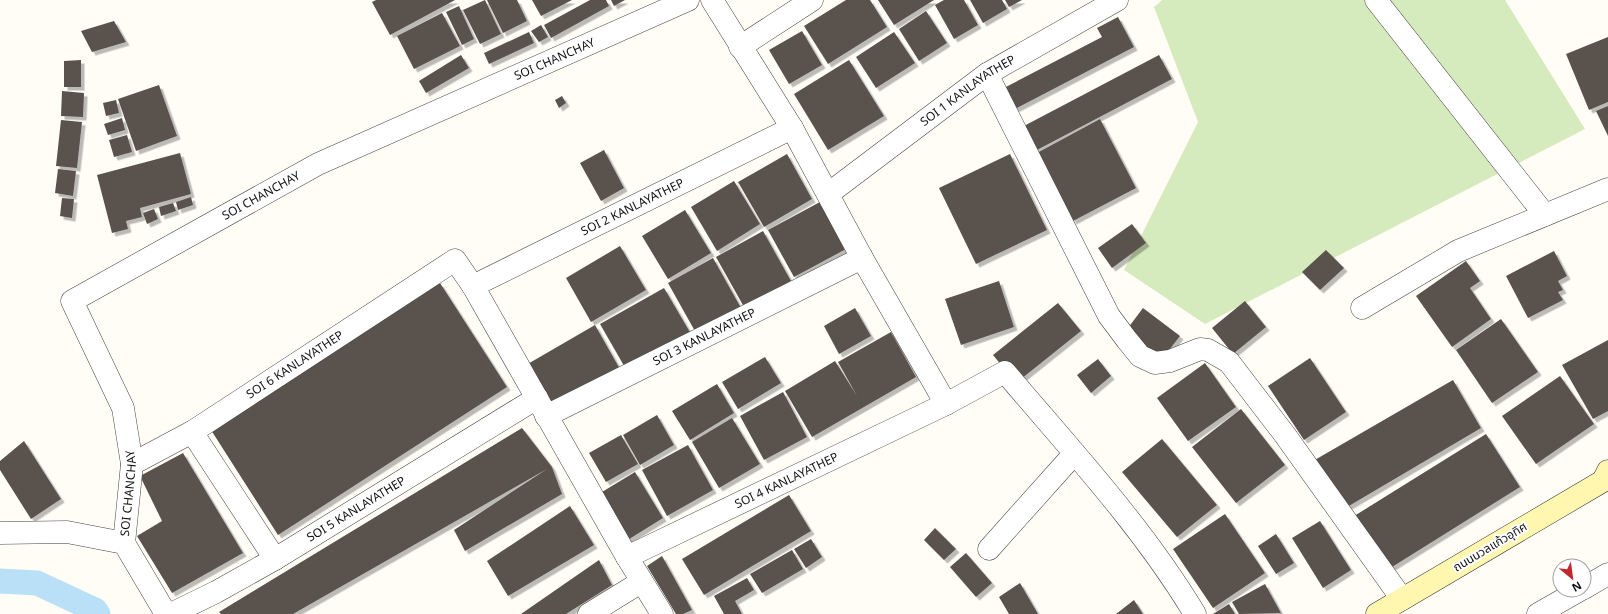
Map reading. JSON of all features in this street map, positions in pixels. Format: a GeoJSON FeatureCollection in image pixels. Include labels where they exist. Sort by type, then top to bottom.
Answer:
{"type":"FeatureCollection","features":[{"type":"Feature","properties":{"kind":"street","name":"SOI CHANCHAY"},"geometry":{"type":"LineString","coordinates":[[124,543],[132,464],[123,408],[72,301],[318,164],[688,0]]}},
{"type":"Feature","properties":{"kind":"street"},"geometry":{"type":"LineString","coordinates":[[712,0],[792,128],[862,258],[946,404]]}},
{"type":"Feature","properties":{"kind":"street"},"geometry":{"type":"LineString","coordinates":[[740,47],[812,0]]}},
{"type":"Feature","properties":{"kind":"street","name":"SOI 1 KANLAYATHEP"},"geometry":{"type":"LineString","coordinates":[[828,194],[987,74],[1117,0]]}},
{"type":"Feature","properties":{"kind":"street"},"geometry":{"type":"LineString","coordinates":[[1376,0],[1545,215]]}},
{"type":"Feature","properties":{"kind":"street"},"geometry":{"type":"LineString","coordinates":[[987,74],[1109,316],[1127,340],[1140,356],[1155,363],[1170,361],[1200,349],[1208,350],[1229,362],[1285,435],[1402,599]]}},
{"type":"Feature","properties":{"kind":"street","name":"SOI 2 KANLAYATHEP"},"geometry":{"type":"LineString","coordinates":[[473,286],[792,128]]}},
{"type":"Feature","properties":{"kind":"street"},"geometry":{"type":"LineString","coordinates":[[1362,308],[1458,251],[1608,189]]}},
{"type":"Feature","properties":{"kind":"street","name":"SOI 3 KANLAYATHEP"},"geometry":{"type":"LineString","coordinates":[[542,407],[862,258]]}},
{"type":"Feature","properties":{"kind":"street","name":"SOI 6 KANLAYATHEP"},"geometry":{"type":"LineString","coordinates":[[132,464],[192,432],[455,260],[473,286]]}},
{"type":"Feature","properties":{"kind":"street"},"geometry":{"type":"LineString","coordinates":[[473,286],[626,557],[662,614]]}},
{"type":"Feature","properties":{"kind":"street","name":"SOI 4 KANLAYATHEP"},"geometry":{"type":"LineString","coordinates":[[626,557],[946,404],[1005,372],[1074,454]]}},
{"type":"Feature","properties":{"kind":"street","name":"SOI 5 KANLAYATHEP"},"geometry":{"type":"LineString","coordinates":[[171,614],[216,592],[542,407]]}},
{"type":"Feature","properties":{"kind":"street"},"geometry":{"type":"LineString","coordinates":[[192,432],[275,559]]}},
{"type":"Feature","properties":{"kind":"street"},"geometry":{"type":"LineString","coordinates":[[989,549],[1074,454],[1134,525],[1177,584],[1195,614]]}},
{"type":"Feature","properties":{"kind":"street","name":"ถนนนวลแก้วอุทิศ"},"geometry":{"type":"LineString","coordinates":[[1377,614],[1606,478]]}},
{"type":"Feature","properties":{"kind":"street"},"geometry":{"type":"LineString","coordinates":[[0,533],[67,532],[124,543],[166,614]]}},
{"type":"Feature","properties":{"kind":"street"},"geometry":{"type":"LineString","coordinates":[[1592,583],[1608,574]]}},
{"type":"Feature","properties":{"kind":"street"},"geometry":{"type":"LineString","coordinates":[[589,614],[641,582]]}},
{"type":"Feature","properties":{"kind":"street"},"geometry":{"type":"LineString","coordinates":[[1538,614],[1566,598]]}},
{"type":"Feature","properties":{"kind":"green space"},"geometry":{"type":"Polygon","coordinates":[[[1162,0],[1505,0],[1585,129],[1205,324],[1124,270],[1198,122],[1154,7],[1162,0]]]}},
{"type":"Feature","properties":{"kind":"building"},"geometry":{"type":"Polygon","coordinates":[[[376,0],[455,0],[390,35],[372,2],[376,0]]]}},
{"type":"Feature","properties":{"kind":"building"},"geometry":{"type":"Polygon","coordinates":[[[485,0],[501,34],[480,44],[463,10],[485,0]]]}},
{"type":"Feature","properties":{"kind":"building"},"geometry":{"type":"Polygon","coordinates":[[[487,0],[517,0],[527,21],[503,33],[487,0]]]}},
{"type":"Feature","properties":{"kind":"building"},"geometry":{"type":"Polygon","coordinates":[[[532,0],[572,0],[541,16],[532,0]]]}},
{"type":"Feature","properties":{"kind":"building"},"geometry":{"type":"Polygon","coordinates":[[[590,0],[606,0],[609,6],[551,38],[544,25],[590,0]]]}},
{"type":"Feature","properties":{"kind":"building"},"geometry":{"type":"Polygon","coordinates":[[[611,0],[625,0],[614,6],[611,0]]]}},
{"type":"Feature","properties":{"kind":"building"},"geometry":{"type":"Polygon","coordinates":[[[846,0],[870,0],[887,27],[828,64],[804,26],[846,0]]]}},
{"type":"Feature","properties":{"kind":"building"},"geometry":{"type":"Polygon","coordinates":[[[878,0],[934,0],[894,25],[878,0]]]}},
{"type":"Feature","properties":{"kind":"building"},"geometry":{"type":"Polygon","coordinates":[[[944,0],[964,0],[978,25],[954,39],[935,5],[944,0]]]}},
{"type":"Feature","properties":{"kind":"building"},"geometry":{"type":"Polygon","coordinates":[[[970,0],[1002,0],[1007,9],[983,23],[970,0]]]}},
{"type":"Feature","properties":{"kind":"building"},"geometry":{"type":"Polygon","coordinates":[[[1005,0],[1022,0],[1009,7],[1005,0]]]}},
{"type":"Feature","properties":{"kind":"building"},"geometry":{"type":"Polygon","coordinates":[[[459,6],[474,39],[462,45],[446,12],[459,6]]]}},
{"type":"Feature","properties":{"kind":"building"},"geometry":{"type":"Polygon","coordinates":[[[926,11],[947,43],[919,61],[899,29],[926,11]]]}},
{"type":"Feature","properties":{"kind":"building"},"geometry":{"type":"Polygon","coordinates":[[[442,13],[460,46],[414,69],[397,36],[442,13]]]}},
{"type":"Feature","properties":{"kind":"building"},"geometry":{"type":"Polygon","coordinates":[[[1118,17],[1134,47],[1013,110],[1002,89],[1102,37],[1097,28],[1118,17]]]}},
{"type":"Feature","properties":{"kind":"building"},"geometry":{"type":"Polygon","coordinates":[[[114,21],[126,42],[92,52],[81,31],[114,21]]]}},
{"type":"Feature","properties":{"kind":"building"},"geometry":{"type":"Polygon","coordinates":[[[541,25],[548,37],[539,42],[531,31],[541,25]]]}},
{"type":"Feature","properties":{"kind":"building"},"geometry":{"type":"Polygon","coordinates":[[[802,31],[822,65],[789,84],[769,50],[802,31]]]}},
{"type":"Feature","properties":{"kind":"building"},"geometry":{"type":"Polygon","coordinates":[[[529,32],[534,43],[489,64],[484,53],[529,32]]]}},
{"type":"Feature","properties":{"kind":"building"},"geometry":{"type":"Polygon","coordinates":[[[894,32],[915,63],[876,88],[856,57],[894,32]]]}},
{"type":"Feature","properties":{"kind":"building"},"geometry":{"type":"Polygon","coordinates":[[[1608,37],[1608,102],[1589,110],[1566,54],[1608,37]]]}},
{"type":"Feature","properties":{"kind":"building"},"geometry":{"type":"Polygon","coordinates":[[[461,55],[469,68],[426,93],[419,81],[461,55]]]}},
{"type":"Feature","properties":{"kind":"building"},"geometry":{"type":"Polygon","coordinates":[[[1159,55],[1172,79],[1035,151],[1022,127],[1159,55]]]}},
{"type":"Feature","properties":{"kind":"building"},"geometry":{"type":"Polygon","coordinates":[[[81,60],[81,87],[64,87],[64,61],[81,60]]]}},
{"type":"Feature","properties":{"kind":"building"},"geometry":{"type":"Polygon","coordinates":[[[849,60],[884,116],[828,150],[794,94],[849,60]]]}},
{"type":"Feature","properties":{"kind":"building"},"geometry":{"type":"Polygon","coordinates":[[[159,85],[177,136],[136,151],[118,99],[159,85]]]}},
{"type":"Feature","properties":{"kind":"building"},"geometry":{"type":"Polygon","coordinates":[[[62,91],[84,93],[83,117],[61,116],[62,91]]]}},
{"type":"Feature","properties":{"kind":"building"},"geometry":{"type":"Polygon","coordinates":[[[562,96],[566,103],[559,108],[555,100],[562,96]]]}},
{"type":"Feature","properties":{"kind":"building"},"geometry":{"type":"Polygon","coordinates":[[[116,100],[119,113],[106,116],[103,103],[116,100]]]}},
{"type":"Feature","properties":{"kind":"building"},"geometry":{"type":"Polygon","coordinates":[[[1608,106],[1608,136],[1596,111],[1608,106]]]}},
{"type":"Feature","properties":{"kind":"building"},"geometry":{"type":"Polygon","coordinates":[[[122,118],[125,130],[108,135],[104,124],[122,118]]]}},
{"type":"Feature","properties":{"kind":"building"},"geometry":{"type":"Polygon","coordinates":[[[1100,119],[1136,188],[1073,221],[1037,153],[1100,119]]]}},
{"type":"Feature","properties":{"kind":"building"},"geometry":{"type":"Polygon","coordinates":[[[61,120],[82,122],[77,168],[56,166],[61,120]]]}},
{"type":"Feature","properties":{"kind":"building"},"geometry":{"type":"Polygon","coordinates":[[[127,135],[132,152],[114,157],[109,140],[127,135]]]}},
{"type":"Feature","properties":{"kind":"building"},"geometry":{"type":"Polygon","coordinates":[[[604,150],[624,188],[601,201],[580,163],[604,150]]]}},
{"type":"Feature","properties":{"kind":"building"},"geometry":{"type":"Polygon","coordinates":[[[180,153],[191,194],[140,208],[142,217],[126,221],[128,229],[112,233],[97,175],[180,153]]]}},
{"type":"Feature","properties":{"kind":"building"},"geometry":{"type":"Polygon","coordinates":[[[787,154],[812,199],[764,227],[738,182],[787,154]]]}},
{"type":"Feature","properties":{"kind":"building"},"geometry":{"type":"Polygon","coordinates":[[[1010,154],[1047,230],[976,264],[939,188],[1010,154]]]}},
{"type":"Feature","properties":{"kind":"building"},"geometry":{"type":"Polygon","coordinates":[[[58,169],[76,171],[73,196],[55,193],[58,169]]]}},
{"type":"Feature","properties":{"kind":"building"},"geometry":{"type":"Polygon","coordinates":[[[734,181],[760,224],[717,251],[691,207],[734,181]]]}},
{"type":"Feature","properties":{"kind":"building"},"geometry":{"type":"Polygon","coordinates":[[[191,197],[193,205],[178,210],[176,202],[191,197]]]}},
{"type":"Feature","properties":{"kind":"building"},"geometry":{"type":"Polygon","coordinates":[[[62,198],[74,199],[72,218],[60,216],[62,198]]]}},
{"type":"Feature","properties":{"kind":"building"},"geometry":{"type":"Polygon","coordinates":[[[820,202],[846,249],[794,277],[768,230],[820,202]]]}},
{"type":"Feature","properties":{"kind":"building"},"geometry":{"type":"Polygon","coordinates":[[[173,203],[176,211],[161,216],[159,207],[173,203]]]}},
{"type":"Feature","properties":{"kind":"building"},"geometry":{"type":"Polygon","coordinates":[[[154,209],[158,219],[147,224],[143,213],[154,209]]]}},
{"type":"Feature","properties":{"kind":"building"},"geometry":{"type":"Polygon","coordinates":[[[685,210],[711,253],[668,279],[642,236],[685,210]]]}},
{"type":"Feature","properties":{"kind":"building"},"geometry":{"type":"Polygon","coordinates":[[[1132,224],[1146,243],[1112,268],[1098,248],[1132,224]]]}},
{"type":"Feature","properties":{"kind":"building"},"geometry":{"type":"Polygon","coordinates":[[[763,231],[791,281],[744,307],[716,257],[763,231]]]}},
{"type":"Feature","properties":{"kind":"building"},"geometry":{"type":"Polygon","coordinates":[[[620,246],[646,290],[591,322],[566,278],[620,246]]]}},
{"type":"Feature","properties":{"kind":"building"},"geometry":{"type":"Polygon","coordinates":[[[1326,250],[1344,268],[1320,290],[1302,272],[1326,250]]]}},
{"type":"Feature","properties":{"kind":"building"},"geometry":{"type":"Polygon","coordinates":[[[1554,251],[1567,276],[1558,281],[1563,290],[1558,292],[1563,300],[1528,318],[1506,276],[1554,251]]]}},
{"type":"Feature","properties":{"kind":"building"},"geometry":{"type":"Polygon","coordinates":[[[713,258],[741,308],[696,333],[668,283],[713,258]]]}},
{"type":"Feature","properties":{"kind":"building"},"geometry":{"type":"Polygon","coordinates":[[[1466,261],[1480,281],[1470,288],[1491,319],[1452,347],[1416,296],[1466,261]]]}},
{"type":"Feature","properties":{"kind":"building"},"geometry":{"type":"Polygon","coordinates":[[[999,281],[1014,327],[961,345],[945,299],[999,281]]]}},
{"type":"Feature","properties":{"kind":"building"},"geometry":{"type":"Polygon","coordinates":[[[440,283],[507,387],[278,535],[211,430],[440,283]]]}},
{"type":"Feature","properties":{"kind":"building"},"geometry":{"type":"Polygon","coordinates":[[[664,288],[691,334],[627,371],[600,324],[664,288]]]}},
{"type":"Feature","properties":{"kind":"building"},"geometry":{"type":"Polygon","coordinates":[[[1245,301],[1266,327],[1233,354],[1212,328],[1245,301]]]}},
{"type":"Feature","properties":{"kind":"building"},"geometry":{"type":"Polygon","coordinates":[[[1058,303],[1081,331],[1016,383],[993,355],[1058,303]]]}},
{"type":"Feature","properties":{"kind":"building"},"geometry":{"type":"Polygon","coordinates":[[[855,308],[871,336],[839,354],[824,326],[855,308]]]}},
{"type":"Feature","properties":{"kind":"building"},"geometry":{"type":"Polygon","coordinates":[[[1143,308],[1180,336],[1162,359],[1125,332],[1143,308]]]}},
{"type":"Feature","properties":{"kind":"building"},"geometry":{"type":"Polygon","coordinates":[[[1501,319],[1538,372],[1492,403],[1456,350],[1501,319]]]}},
{"type":"Feature","properties":{"kind":"building"},"geometry":{"type":"Polygon","coordinates":[[[595,325],[621,371],[552,411],[526,365],[595,325]]]}},
{"type":"Feature","properties":{"kind":"building"},"geometry":{"type":"Polygon","coordinates":[[[891,332],[916,377],[812,437],[785,391],[835,361],[857,396],[838,362],[891,332]]]}},
{"type":"Feature","properties":{"kind":"building"},"geometry":{"type":"Polygon","coordinates":[[[1608,340],[1608,411],[1593,419],[1562,365],[1608,340]]]}},
{"type":"Feature","properties":{"kind":"building"},"geometry":{"type":"Polygon","coordinates":[[[765,357],[781,383],[738,409],[722,382],[765,357]]]}},
{"type":"Feature","properties":{"kind":"building"},"geometry":{"type":"Polygon","coordinates":[[[1310,358],[1346,412],[1304,440],[1268,386],[1310,358]]]}},
{"type":"Feature","properties":{"kind":"building"},"geometry":{"type":"Polygon","coordinates":[[[1098,359],[1111,376],[1091,393],[1077,375],[1098,359]]]}},
{"type":"Feature","properties":{"kind":"building"},"geometry":{"type":"Polygon","coordinates":[[[1205,363],[1236,407],[1188,441],[1157,398],[1205,363]]]}},
{"type":"Feature","properties":{"kind":"building"},"geometry":{"type":"Polygon","coordinates":[[[1560,376],[1594,424],[1536,464],[1502,416],[1560,376]]]}},
{"type":"Feature","properties":{"kind":"building"},"geometry":{"type":"Polygon","coordinates":[[[1453,380],[1481,428],[1342,510],[1313,461],[1453,380]]]}},
{"type":"Feature","properties":{"kind":"building"},"geometry":{"type":"Polygon","coordinates":[[[717,384],[734,413],[690,440],[672,411],[717,384]]]}},
{"type":"Feature","properties":{"kind":"building"},"geometry":{"type":"Polygon","coordinates":[[[783,392],[807,437],[764,460],[740,416],[783,392]]]}},
{"type":"Feature","properties":{"kind":"building"},"geometry":{"type":"Polygon","coordinates":[[[1241,409],[1285,465],[1236,503],[1192,447],[1241,409]]]}},
{"type":"Feature","properties":{"kind":"building"},"geometry":{"type":"Polygon","coordinates":[[[657,415],[674,445],[640,465],[623,435],[657,415]]]}},
{"type":"Feature","properties":{"kind":"building"},"geometry":{"type":"Polygon","coordinates":[[[732,418],[760,464],[719,488],[692,442],[732,418]]]}},
{"type":"Feature","properties":{"kind":"building"},"geometry":{"type":"Polygon","coordinates":[[[522,428],[552,467],[562,494],[465,551],[454,530],[547,469],[293,614],[221,614],[219,612],[522,428]]]}},
{"type":"Feature","properties":{"kind":"building"},"geometry":{"type":"Polygon","coordinates":[[[1486,434],[1520,487],[1384,572],[1351,518],[1486,434]]]}},
{"type":"Feature","properties":{"kind":"building"},"geometry":{"type":"Polygon","coordinates":[[[621,435],[638,464],[606,482],[589,453],[621,435]]]}},
{"type":"Feature","properties":{"kind":"building"},"geometry":{"type":"Polygon","coordinates":[[[1162,439],[1217,505],[1177,537],[1122,472],[1162,439]]]}},
{"type":"Feature","properties":{"kind":"building"},"geometry":{"type":"Polygon","coordinates":[[[24,441],[61,499],[31,519],[0,470],[0,461],[24,441]]]}},
{"type":"Feature","properties":{"kind":"building"},"geometry":{"type":"Polygon","coordinates":[[[688,445],[713,490],[667,516],[642,470],[688,445]]]}},
{"type":"Feature","properties":{"kind":"building"},"geometry":{"type":"Polygon","coordinates":[[[183,453],[243,553],[172,593],[137,536],[162,521],[140,476],[183,453]]]}},
{"type":"Feature","properties":{"kind":"building"},"geometry":{"type":"Polygon","coordinates":[[[635,472],[663,518],[626,541],[597,495],[635,472]]]}},
{"type":"Feature","properties":{"kind":"building"},"geometry":{"type":"Polygon","coordinates":[[[789,495],[811,531],[704,595],[682,559],[789,495]]]}},
{"type":"Feature","properties":{"kind":"building"},"geometry":{"type":"Polygon","coordinates":[[[570,506],[594,545],[508,596],[487,561],[570,506]]]}},
{"type":"Feature","properties":{"kind":"building"},"geometry":{"type":"Polygon","coordinates":[[[1225,514],[1265,573],[1213,608],[1173,549],[1225,514]]]}},
{"type":"Feature","properties":{"kind":"building"},"geometry":{"type":"Polygon","coordinates":[[[1320,521],[1351,570],[1323,588],[1292,538],[1320,521]]]}},
{"type":"Feature","properties":{"kind":"building"},"geometry":{"type":"Polygon","coordinates":[[[935,528],[956,549],[944,560],[924,540],[935,528]]]}},
{"type":"Feature","properties":{"kind":"building"},"geometry":{"type":"Polygon","coordinates":[[[1276,534],[1294,563],[1276,574],[1258,546],[1276,534]]]}},
{"type":"Feature","properties":{"kind":"building"},"geometry":{"type":"Polygon","coordinates":[[[811,539],[822,557],[806,568],[794,549],[811,539]]]}},
{"type":"Feature","properties":{"kind":"building"},"geometry":{"type":"Polygon","coordinates":[[[792,550],[803,569],[762,593],[750,574],[792,550]]]}},
{"type":"Feature","properties":{"kind":"building"},"geometry":{"type":"Polygon","coordinates":[[[966,553],[992,583],[976,597],[950,567],[966,553]]]}},
{"type":"Feature","properties":{"kind":"building"},"geometry":{"type":"Polygon","coordinates":[[[662,556],[692,610],[683,614],[676,614],[647,566],[662,556]]]}},
{"type":"Feature","properties":{"kind":"building"},"geometry":{"type":"Polygon","coordinates":[[[599,560],[612,585],[566,614],[521,614],[599,560]]]}},
{"type":"Feature","properties":{"kind":"building"},"geometry":{"type":"Polygon","coordinates":[[[747,578],[754,590],[735,601],[742,614],[724,614],[714,596],[747,578]]]}},
{"type":"Feature","properties":{"kind":"building"},"geometry":{"type":"Polygon","coordinates":[[[1020,583],[1038,614],[1009,614],[999,597],[1020,583]]]}},
{"type":"Feature","properties":{"kind":"building"},"geometry":{"type":"Polygon","coordinates":[[[1265,584],[1281,613],[1239,614],[1232,602],[1265,584]]]}},
{"type":"Feature","properties":{"kind":"building"},"geometry":{"type":"Polygon","coordinates":[[[1134,600],[1143,614],[1116,614],[1134,600]]]}},
{"type":"Feature","properties":{"kind":"building"},"geometry":{"type":"Polygon","coordinates":[[[1229,604],[1235,614],[1213,614],[1229,604]]]}},
{"type":"Feature","properties":{"kind":"waterway"},"geometry":{"type":"LineString","coordinates":[[0,581],[37,583],[95,610],[98,614]]}}]}
